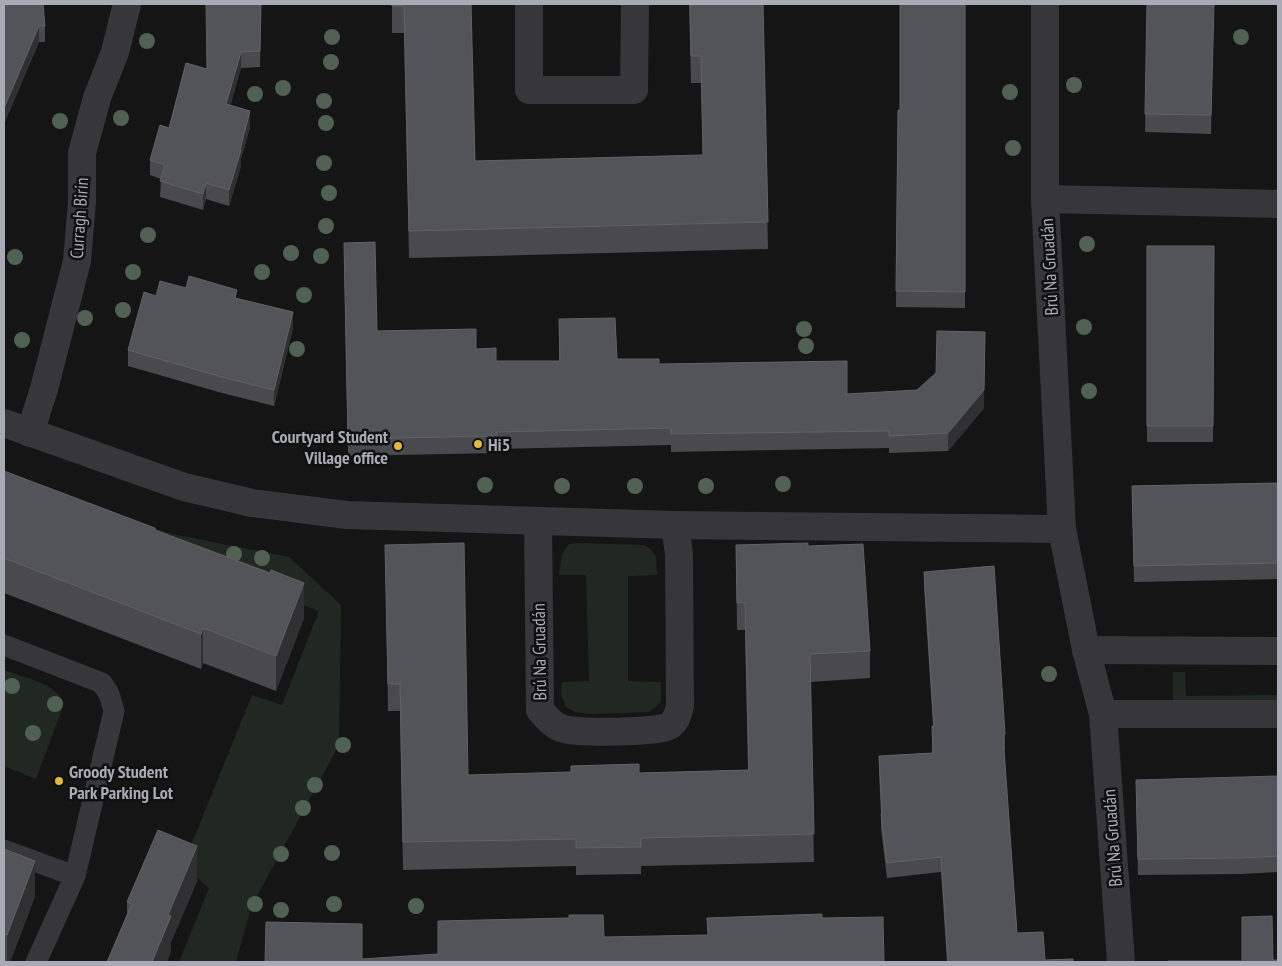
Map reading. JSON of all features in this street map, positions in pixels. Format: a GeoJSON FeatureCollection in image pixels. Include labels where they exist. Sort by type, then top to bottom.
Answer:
{"type":"FeatureCollection","features":[{"type":"Feature","properties":{"kind":"street","name":"Curragh Birin"},"geometry":{"type":"LineString","coordinates":[[30,433],[44,389],[77,261],[82,202],[82,153],[97,98],[115,52],[127,4]]}},
{"type":"Feature","properties":{"kind":"street"},"geometry":{"type":"LineString","coordinates":[[529,4],[529,90],[634,90],[635,4]]}},
{"type":"Feature","properties":{"kind":"street","name":"Brú Na Gruadán"},"geometry":{"type":"LineString","coordinates":[[1045,4],[1045,199],[1062,529],[1086,650],[1103,714],[1121,962]]}},
{"type":"Feature","properties":{"kind":"street"},"geometry":{"type":"LineString","coordinates":[[1045,199],[1278,204]]}},
{"type":"Feature","properties":{"kind":"street"},"geometry":{"type":"LineString","coordinates":[[4,423],[184,487],[252,503],[347,516],[675,525],[1062,529]]}},
{"type":"Feature","properties":{"kind":"street","name":"Brú Na Gruadán"},"geometry":{"type":"LineString","coordinates":[[538,522],[540,710],[550,722],[564,729],[586,732],[657,730],[668,727],[677,719],[680,706],[679,554],[675,525]]}},
{"type":"Feature","properties":{"kind":"street"},"geometry":{"type":"LineString","coordinates":[[1086,650],[1278,651]]}},
{"type":"Feature","properties":{"kind":"street"},"geometry":{"type":"LineString","coordinates":[[1103,714],[1278,714]]}},
{"type":"Feature","properties":{"kind":"lane"},"geometry":{"type":"LineString","coordinates":[[4,646],[102,683],[109,694],[114,711],[74,876],[36,962]]}},
{"type":"Feature","properties":{"kind":"lane"},"geometry":{"type":"LineString","coordinates":[[4,850],[74,876]]}},
{"type":"Feature","properties":{"kind":"shaded area"},"geometry":{"type":"Polygon","coordinates":[[[1278,4],[1278,445],[1277,445],[1278,4]]]}},
{"type":"Feature","properties":{"kind":"shaded area"},"geometry":{"type":"Polygon","coordinates":[[[4,477],[89,508],[172,534],[289,557],[341,605],[339,745],[251,907],[236,962],[179,962],[209,888],[183,865],[252,695],[282,705],[319,611],[4,497],[4,477]]]}},
{"type":"Feature","properties":{"kind":"shaded area"},"geometry":{"type":"Polygon","coordinates":[[[569,544],[644,545],[656,556],[657,575],[628,576],[628,681],[661,682],[661,702],[649,712],[589,714],[575,712],[566,707],[561,695],[562,682],[589,681],[586,575],[559,575],[562,554],[569,544]]]}},
{"type":"Feature","properties":{"kind":"shaded area"},"geometry":{"type":"Polygon","coordinates":[[[4,670],[47,686],[60,697],[64,704],[36,779],[4,766],[4,670]]]}},
{"type":"Feature","properties":{"kind":"shaded area"},"geometry":{"type":"Polygon","coordinates":[[[1173,672],[1185,672],[1186,696],[1278,695],[1278,706],[1173,707],[1173,672]]]}},
{"type":"Feature","properties":{"kind":"building"},"geometry":{"type":"Polygon","coordinates":[[[4,4],[43,4],[45,26],[39,26],[4,108],[4,4]]]}},
{"type":"Feature","properties":{"kind":"building"},"geometry":{"type":"Polygon","coordinates":[[[206,4],[261,4],[260,51],[241,52],[226,104],[250,111],[229,190],[206,183],[203,194],[160,181],[165,165],[150,160],[160,125],[169,128],[186,63],[207,69],[206,4]]]}},
{"type":"Feature","properties":{"kind":"building"},"geometry":{"type":"Polygon","coordinates":[[[392,4],[471,4],[475,161],[703,155],[701,56],[691,56],[690,4],[763,4],[768,222],[409,231],[404,6],[392,6],[392,4]]]}},
{"type":"Feature","properties":{"kind":"building"},"geometry":{"type":"Polygon","coordinates":[[[900,4],[965,4],[965,292],[896,291],[900,4]]]}},
{"type":"Feature","properties":{"kind":"building"},"geometry":{"type":"Polygon","coordinates":[[[1147,4],[1214,4],[1211,115],[1145,114],[1147,4]]]}},
{"type":"Feature","properties":{"kind":"building"},"geometry":{"type":"Polygon","coordinates":[[[375,242],[377,331],[476,329],[476,349],[496,348],[496,361],[560,361],[559,319],[615,318],[617,359],[659,359],[659,364],[847,361],[847,394],[917,390],[936,373],[937,331],[985,332],[984,390],[948,433],[889,436],[889,431],[671,434],[671,428],[497,432],[497,436],[348,439],[344,243],[375,242]]]}},
{"type":"Feature","properties":{"kind":"building"},"geometry":{"type":"Polygon","coordinates":[[[1147,246],[1214,246],[1213,426],[1147,426],[1147,246]]]}},
{"type":"Feature","properties":{"kind":"building"},"geometry":{"type":"Polygon","coordinates":[[[189,276],[237,290],[235,298],[293,312],[274,390],[128,350],[144,292],[156,296],[160,281],[186,288],[189,276]]]}},
{"type":"Feature","properties":{"kind":"building"},"geometry":{"type":"Polygon","coordinates":[[[4,471],[270,573],[271,570],[304,583],[276,656],[203,628],[201,634],[4,558],[4,471]]]}},
{"type":"Feature","properties":{"kind":"building"},"geometry":{"type":"Polygon","coordinates":[[[1278,483],[1278,563],[1134,566],[1132,486],[1278,483]]]}},
{"type":"Feature","properties":{"kind":"building"},"geometry":{"type":"Polygon","coordinates":[[[464,543],[468,775],[571,772],[571,766],[639,764],[639,773],[749,770],[745,602],[737,603],[736,545],[808,543],[808,546],[863,544],[870,651],[810,654],[814,834],[641,838],[641,847],[576,848],[576,839],[403,842],[400,684],[388,684],[385,545],[464,543]]]}},
{"type":"Feature","properties":{"kind":"building"},"geometry":{"type":"Polygon","coordinates":[[[994,566],[1005,734],[1003,735],[1017,933],[1043,932],[1045,960],[1073,959],[1073,962],[948,962],[941,857],[887,863],[881,814],[879,756],[933,753],[932,726],[934,726],[924,572],[994,566]]]}},
{"type":"Feature","properties":{"kind":"building"},"geometry":{"type":"Polygon","coordinates":[[[1278,776],[1278,856],[1138,859],[1136,780],[1278,776]]]}},
{"type":"Feature","properties":{"kind":"building"},"geometry":{"type":"Polygon","coordinates":[[[158,830],[197,846],[168,915],[171,916],[152,962],[107,962],[132,904],[127,902],[158,830]]]}},
{"type":"Feature","properties":{"kind":"building"},"geometry":{"type":"Polygon","coordinates":[[[4,849],[35,861],[7,935],[4,934],[4,849]]]}},
{"type":"Feature","properties":{"kind":"building"},"geometry":{"type":"Polygon","coordinates":[[[822,914],[822,918],[883,917],[884,962],[265,962],[266,922],[362,924],[362,959],[438,954],[438,921],[569,918],[569,915],[603,915],[604,937],[708,935],[707,918],[822,914]]]}},
{"type":"Feature","properties":{"kind":"building"},"geometry":{"type":"Polygon","coordinates":[[[1272,916],[1273,960],[1278,960],[1278,962],[1168,962],[1242,961],[1242,917],[1272,916]]]}},
{"type":"Feature","properties":{"kind":"place","name":"Hi5"},"geometry":{"type":"Point","coordinates":[478,444]}},
{"type":"Feature","properties":{"kind":"place","name":"Courtyard Student Village office"},"geometry":{"type":"Point","coordinates":[398,446]}},
{"type":"Feature","properties":{"kind":"place","name":"Groody Student Park Parking Lot"},"geometry":{"type":"Point","coordinates":[59,781]}}]}
